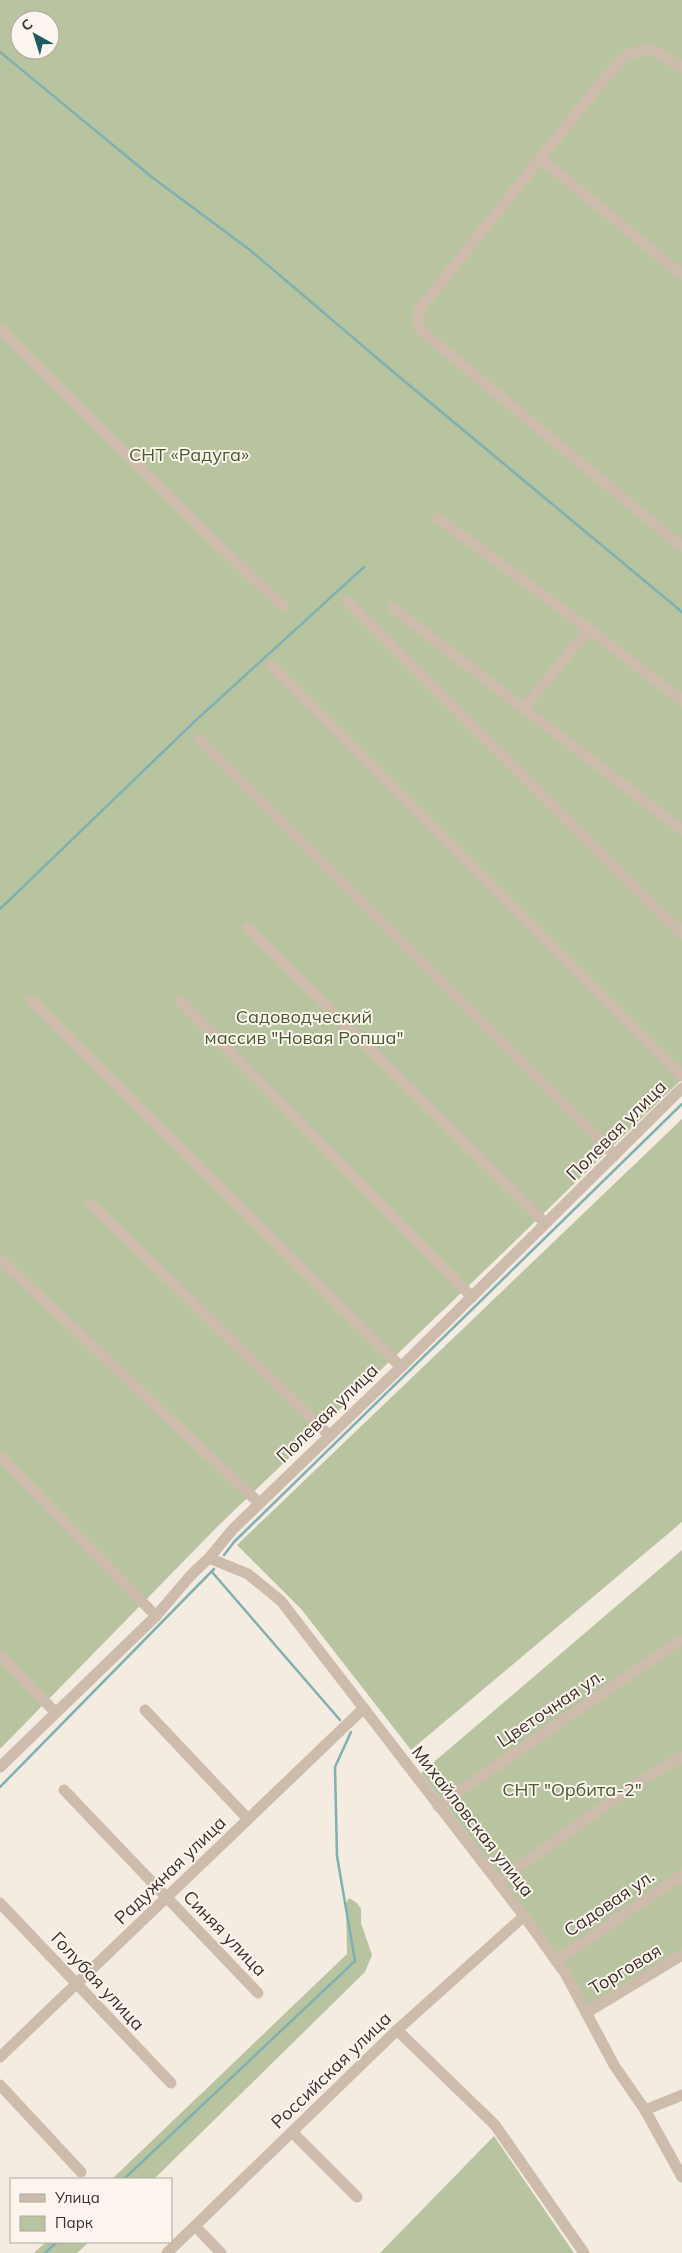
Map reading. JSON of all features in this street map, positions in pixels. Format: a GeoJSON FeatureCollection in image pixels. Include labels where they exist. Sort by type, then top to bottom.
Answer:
{"type":"FeatureCollection","features":[{"type":"Feature","properties":{"kind":"street"},"geometry":{"type":"LineString","coordinates":[[680,62],[652,49],[628,54],[603,80],[418,311],[419,330],[682,547]]}},
{"type":"Feature","properties":{"kind":"street"},"geometry":{"type":"LineString","coordinates":[[540,158],[682,275]]}},
{"type":"Feature","properties":{"kind":"street"},"geometry":{"type":"LineString","coordinates":[[0,329],[221,548],[283,606]]}},
{"type":"Feature","properties":{"kind":"street"},"geometry":{"type":"LineString","coordinates":[[438,518],[589,629],[682,701]]}},
{"type":"Feature","properties":{"kind":"street"},"geometry":{"type":"LineString","coordinates":[[347,601],[682,934]]}},
{"type":"Feature","properties":{"kind":"street"},"geometry":{"type":"LineString","coordinates":[[393,608],[682,830]]}},
{"type":"Feature","properties":{"kind":"street"},"geometry":{"type":"LineString","coordinates":[[523,709],[589,629]]}},
{"type":"Feature","properties":{"kind":"street"},"geometry":{"type":"LineString","coordinates":[[272,666],[682,1076]]}},
{"type":"Feature","properties":{"kind":"street"},"geometry":{"type":"LineString","coordinates":[[199,739],[615,1155]]}},
{"type":"Feature","properties":{"kind":"street"},"geometry":{"type":"LineString","coordinates":[[248,928],[545,1224]]}},
{"type":"Feature","properties":{"kind":"street"},"geometry":{"type":"LineString","coordinates":[[31,1000],[401,1367]]}},
{"type":"Feature","properties":{"kind":"street"},"geometry":{"type":"LineString","coordinates":[[180,1002],[472,1297]]}},
{"type":"Feature","properties":{"kind":"street","name":"Полевая улица"},"geometry":{"type":"LineString","coordinates":[[0,1767],[156,1616],[191,1575],[209,1558],[232,1529],[401,1367],[682,1088]]}},
{"type":"Feature","properties":{"kind":"street"},"geometry":{"type":"LineString","coordinates":[[91,1204],[329,1435]]}},
{"type":"Feature","properties":{"kind":"street"},"geometry":{"type":"LineString","coordinates":[[0,1259],[259,1503]]}},
{"type":"Feature","properties":{"kind":"street"},"geometry":{"type":"LineString","coordinates":[[0,1456],[156,1616]]}},
{"type":"Feature","properties":{"kind":"street","name":"Михайловская улица"},"geometry":{"type":"LineString","coordinates":[[209,1558],[248,1574],[281,1600],[524,1916],[556,1961],[614,2065],[645,2110],[682,2177]]}},
{"type":"Feature","properties":{"kind":"street","name":"Цветочная ул."},"geometry":{"type":"LineString","coordinates":[[438,1806],[682,1639]]}},
{"type":"Feature","properties":{"kind":"street"},"geometry":{"type":"LineString","coordinates":[[0,1655],[56,1713]]}},
{"type":"Feature","properties":{"kind":"street","name":"Радужная улица"},"geometry":{"type":"LineString","coordinates":[[0,2057],[364,1708]]}},
{"type":"Feature","properties":{"kind":"street"},"geometry":{"type":"LineString","coordinates":[[145,1710],[248,1819]]}},
{"type":"Feature","properties":{"kind":"street"},"geometry":{"type":"LineString","coordinates":[[498,1882],[627,1790],[682,1756]]}},
{"type":"Feature","properties":{"kind":"street","name":"Синяя улица"},"geometry":{"type":"LineString","coordinates":[[64,1790],[258,1992]]}},
{"type":"Feature","properties":{"kind":"street","name":"Садовая ул."},"geometry":{"type":"LineString","coordinates":[[556,1961],[682,1875]]}},
{"type":"Feature","properties":{"kind":"street","name":"Голубая улица"},"geometry":{"type":"LineString","coordinates":[[0,1903],[171,2083]]}},
{"type":"Feature","properties":{"kind":"street","name":"Российская улица"},"geometry":{"type":"LineString","coordinates":[[167,2253],[293,2133],[397,2030],[524,1916]]}},
{"type":"Feature","properties":{"kind":"street","name":"Торговая"},"geometry":{"type":"LineString","coordinates":[[586,2013],[682,1955]]}},
{"type":"Feature","properties":{"kind":"street"},"geometry":{"type":"LineString","coordinates":[[397,2030],[495,2125],[584,2253]]}},
{"type":"Feature","properties":{"kind":"street"},"geometry":{"type":"LineString","coordinates":[[0,2085],[81,2172]]}},
{"type":"Feature","properties":{"kind":"street"},"geometry":{"type":"LineString","coordinates":[[645,2110],[682,2095]]}},
{"type":"Feature","properties":{"kind":"street"},"geometry":{"type":"LineString","coordinates":[[293,2133],[357,2197]]}},
{"type":"Feature","properties":{"kind":"street"},"geometry":{"type":"LineString","coordinates":[[196,2227],[221,2253]]}},
{"type":"Feature","properties":{"kind":"green space","name":"Садоводческий массив \"Новая Ропша\""},"geometry":{"type":"Polygon","coordinates":[[[0,0],[682,0],[682,1079],[217,1527],[0,1749],[0,0]]]}},
{"type":"Feature","properties":{"kind":"green space"},"geometry":{"type":"Polygon","coordinates":[[[682,1119],[682,1522],[411,1750],[302,1610],[237,1545],[682,1119]]]}},
{"type":"Feature","properties":{"kind":"green space","name":"СНТ \"Орбита-2\""},"geometry":{"type":"Polygon","coordinates":[[[682,1550],[682,1952],[588,2008],[506,1884],[421,1773],[682,1550]]]}},
{"type":"Feature","properties":{"kind":"green space"},"geometry":{"type":"Polygon","coordinates":[[[349,1898],[357,1903],[361,1909],[361,1923],[372,1955],[365,1972],[155,2178],[113,2178],[347,1954],[346,1903],[349,1898]]]}},
{"type":"Feature","properties":{"kind":"green space"},"geometry":{"type":"Polygon","coordinates":[[[494,2136],[574,2253],[380,2253],[494,2136]]]}},
{"type":"Feature","properties":{"kind":"green space"},"geometry":{"type":"Polygon","coordinates":[[[45,2243],[88,2243],[77,2253],[34,2253],[45,2243]]]}},
{"type":"Feature","properties":{"kind":"waterway"},"geometry":{"type":"LineString","coordinates":[[0,52],[153,178],[250,250],[682,612]]}},
{"type":"Feature","properties":{"kind":"waterway"},"geometry":{"type":"LineString","coordinates":[[0,909],[193,723],[364,567]]}},
{"type":"Feature","properties":{"kind":"waterway"},"geometry":{"type":"LineString","coordinates":[[224,1555],[234,1542],[682,1104]]}},
{"type":"Feature","properties":{"kind":"waterway"},"geometry":{"type":"LineString","coordinates":[[0,1787],[214,1569]]}},
{"type":"Feature","properties":{"kind":"waterway"},"geometry":{"type":"LineString","coordinates":[[212,1572],[340,1720]]}},
{"type":"Feature","properties":{"kind":"waterway"},"geometry":{"type":"LineString","coordinates":[[125,2178],[355,1961],[337,1856],[335,1767],[351,1732]]}},
{"type":"Feature","properties":{"kind":"waterway"},"geometry":{"type":"LineString","coordinates":[[45,2253],[56,2243]]}},
{"type":"Feature","properties":{"kind":"park label","name":"СНТ «Радуга»"},"geometry":{"type":"Point","coordinates":[189,454]}}]}
